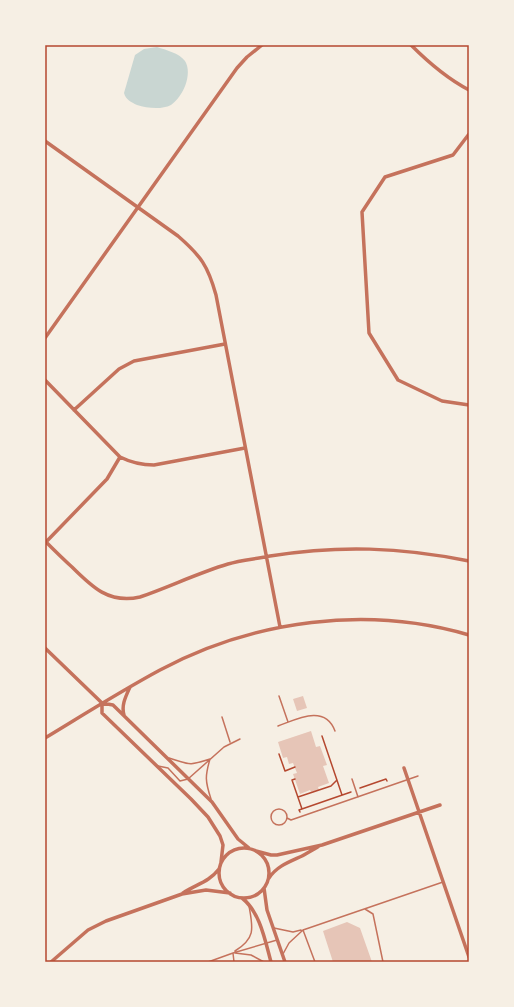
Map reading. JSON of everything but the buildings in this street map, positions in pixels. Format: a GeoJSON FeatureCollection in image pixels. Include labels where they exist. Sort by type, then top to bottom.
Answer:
{"type":"FeatureCollection","features":[{"type":"Feature","properties":{"kind":"street"},"geometry":{"type":"LineString","coordinates":[[45,338],[237,68],[247,57],[262,45]]}},
{"type":"Feature","properties":{"kind":"street"},"geometry":{"type":"LineString","coordinates":[[411,45],[441,71],[469,90]]}},
{"type":"Feature","properties":{"kind":"street"},"geometry":{"type":"LineString","coordinates":[[469,134],[453,155],[385,177],[362,212],[369,333],[398,380],[442,401],[469,405]]}},
{"type":"Feature","properties":{"kind":"street"},"geometry":{"type":"LineString","coordinates":[[45,141],[178,236],[201,258],[207,267],[213,285],[225,344],[280,627]]}},
{"type":"Feature","properties":{"kind":"street"},"geometry":{"type":"LineString","coordinates":[[74,410],[126,364],[134,361],[225,344]]}},
{"type":"Feature","properties":{"kind":"street"},"geometry":{"type":"LineString","coordinates":[[45,380],[120,457],[130,462],[141,465],[154,465],[245,448]]}},
{"type":"Feature","properties":{"kind":"street"},"geometry":{"type":"LineString","coordinates":[[120,457],[107,479],[45,541],[95,589],[110,596],[125,599],[140,597],[229,564],[314,550],[369,549],[415,552],[469,561]]}},
{"type":"Feature","properties":{"kind":"street"},"geometry":{"type":"LineString","coordinates":[[45,738],[161,669],[233,639],[280,627],[336,620],[378,620],[417,624],[469,635]]}},
{"type":"Feature","properties":{"kind":"street"},"geometry":{"type":"LineString","coordinates":[[45,648],[102,703],[113,705],[212,802],[238,839],[249,848],[256,851],[271,855],[322,845],[440,805]]}},
{"type":"Feature","properties":{"kind":"street"},"geometry":{"type":"LineString","coordinates":[[125,718],[123,707],[130,687]]}},
{"type":"Feature","properties":{"kind":"street"},"geometry":{"type":"LineString","coordinates":[[102,703],[102,713],[208,817],[220,836],[223,845],[219,875],[221,883],[230,893]]}},
{"type":"Feature","properties":{"kind":"street"},"geometry":{"type":"LineString","coordinates":[[404,768],[469,957]]}},
{"type":"Feature","properties":{"kind":"street"},"geometry":{"type":"LineString","coordinates":[[242,898],[257,894],[264,887],[273,872],[288,861],[322,845]]}},
{"type":"Feature","properties":{"kind":"street"},"geometry":{"type":"LineString","coordinates":[[221,862],[234,850],[249,848]]}},
{"type":"Feature","properties":{"kind":"street"},"geometry":{"type":"LineString","coordinates":[[256,851],[266,860],[268,867],[268,879]]}},
{"type":"Feature","properties":{"kind":"street"},"geometry":{"type":"LineString","coordinates":[[182,894],[194,886],[210,879],[220,868]]}},
{"type":"Feature","properties":{"kind":"street"},"geometry":{"type":"LineString","coordinates":[[264,887],[265,902],[272,927],[285,962]]}},
{"type":"Feature","properties":{"kind":"street"},"geometry":{"type":"LineString","coordinates":[[51,962],[88,930],[106,921],[182,894],[206,890],[230,893],[248,902],[256,916],[271,962]]}},
{"type":"Feature","properties":{"kind":"lane"},"geometry":{"type":"LineString","coordinates":[[279,696],[288,722]]}},
{"type":"Feature","properties":{"kind":"lane"},"geometry":{"type":"LineString","coordinates":[[278,726],[302,717],[318,715],[329,720],[335,730]]}},
{"type":"Feature","properties":{"kind":"lane"},"geometry":{"type":"LineString","coordinates":[[222,718],[230,743]]}},
{"type":"Feature","properties":{"kind":"lane"},"geometry":{"type":"LineString","coordinates":[[157,766],[168,768],[180,781],[188,780],[224,747],[230,743],[240,740]]}},
{"type":"Feature","properties":{"kind":"lane"},"geometry":{"type":"LineString","coordinates":[[165,757],[186,764],[198,764],[210,759]]}},
{"type":"Feature","properties":{"kind":"lane"},"geometry":{"type":"LineString","coordinates":[[210,759],[206,782],[212,802]]}},
{"type":"Feature","properties":{"kind":"lane"},"geometry":{"type":"LineString","coordinates":[[287,818],[291,820],[418,776]]}},
{"type":"Feature","properties":{"kind":"lane"},"geometry":{"type":"LineString","coordinates":[[352,779],[358,796]]}},
{"type":"Feature","properties":{"kind":"lane"},"geometry":{"type":"LineString","coordinates":[[281,809],[286,813],[287,818],[285,823],[277,824],[272,818],[272,814],[276,810],[281,809]]}},
{"type":"Feature","properties":{"kind":"lane"},"geometry":{"type":"LineString","coordinates":[[272,927],[293,932],[303,930],[443,882]]}},
{"type":"Feature","properties":{"kind":"lane"},"geometry":{"type":"LineString","coordinates":[[233,952],[243,946],[249,939],[252,932],[248,902]]}},
{"type":"Feature","properties":{"kind":"lane"},"geometry":{"type":"LineString","coordinates":[[365,910],[373,914],[383,962]]}},
{"type":"Feature","properties":{"kind":"lane"},"geometry":{"type":"LineString","coordinates":[[282,955],[289,943],[303,930]]}},
{"type":"Feature","properties":{"kind":"lane"},"geometry":{"type":"LineString","coordinates":[[303,930],[315,962]]}},
{"type":"Feature","properties":{"kind":"lane"},"geometry":{"type":"LineString","coordinates":[[208,962],[233,952],[277,940]]}},
{"type":"Feature","properties":{"kind":"lane"},"geometry":{"type":"LineString","coordinates":[[233,952],[234,962]]}},
{"type":"Feature","properties":{"kind":"lane"},"geometry":{"type":"LineString","coordinates":[[233,952],[251,955],[264,962]]}},
{"type":"Feature","properties":{"kind":"path"},"geometry":{"type":"LineString","coordinates":[[322,736],[342,795]]}},
{"type":"Feature","properties":{"kind":"path"},"geometry":{"type":"LineString","coordinates":[[279,754],[285,771],[295,767]]}},
{"type":"Feature","properties":{"kind":"path"},"geometry":{"type":"LineString","coordinates":[[295,779],[292,780],[302,809]]}},
{"type":"Feature","properties":{"kind":"path"},"geometry":{"type":"LineString","coordinates":[[301,816],[299,810],[386,779],[388,786]]}},
{"type":"Feature","properties":{"kind":"path"},"geometry":{"type":"LineString","coordinates":[[298,797],[331,786],[337,780]]}},
{"type":"Feature","properties":{"kind":"shaded area"},"geometry":{"type":"Polygon","coordinates":[[[157,47],[176,54],[185,61],[188,72],[186,85],[179,97],[167,107],[154,108],[137,105],[127,99],[124,93],[135,55],[144,49],[157,47]]]}}]}
